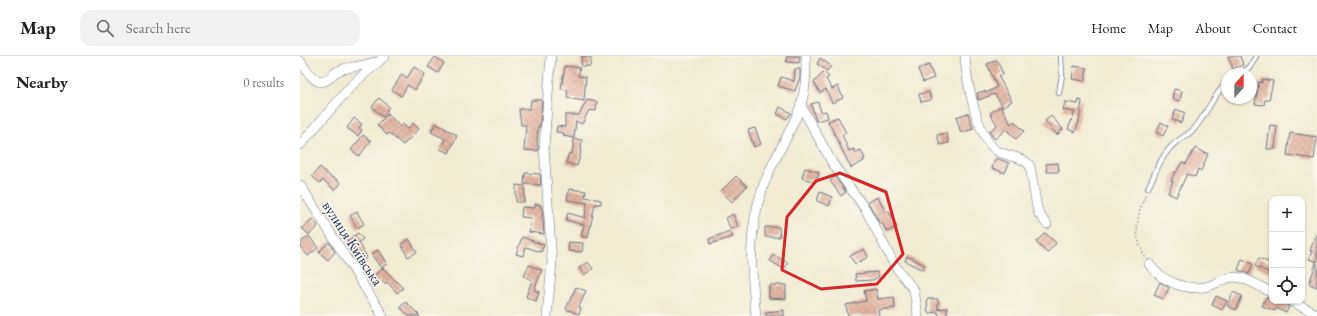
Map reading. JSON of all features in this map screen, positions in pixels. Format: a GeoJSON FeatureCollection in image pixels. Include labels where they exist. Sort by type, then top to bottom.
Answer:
{"type":"FeatureCollection","features":[{"type":"Feature","properties":{"kind":"street"},"geometry":{"type":"LineString","coordinates":[[547,316],[552,262],[544,147],[551,56]]}},
{"type":"Feature","properties":{"kind":"street"},"geometry":{"type":"LineString","coordinates":[[756,316],[751,259],[755,215],[763,186],[800,106],[804,85],[806,56]]}},
{"type":"Feature","properties":{"kind":"street"},"geometry":{"type":"LineString","coordinates":[[965,56],[968,83],[985,136],[995,149],[1008,156],[1022,159],[1030,166],[1037,208],[1039,214],[1047,224]]}},
{"type":"Feature","properties":{"kind":"street"},"geometry":{"type":"LineString","coordinates":[[300,61],[314,78],[323,82],[338,71],[368,65],[382,58]]}},
{"type":"Feature","properties":{"kind":"street"},"geometry":{"type":"LineString","coordinates":[[300,145],[352,85],[382,58]]}},
{"type":"Feature","properties":{"kind":"street"},"geometry":{"type":"LineString","coordinates":[[800,106],[833,164],[869,216],[895,266],[915,292],[918,316]]}},
{"type":"Feature","properties":{"kind":"street","name":"вулиця Київська"},"geometry":{"type":"LineString","coordinates":[[300,185],[383,316]]}},
{"type":"Feature","properties":{"kind":"street"},"geometry":{"type":"LineString","coordinates":[[1149,264],[1158,275],[1170,282],[1185,286],[1201,288],[1228,278],[1235,277],[1248,281],[1269,292]]}},
{"type":"Feature","properties":{"kind":"street"},"geometry":{"type":"LineString","coordinates":[[1296,304],[1317,314]]}},
{"type":"Feature","properties":{"kind":"lane"},"geometry":{"type":"LineString","coordinates":[[1059,93],[1062,75],[1061,56]]}},
{"type":"Feature","properties":{"kind":"lane"},"geometry":{"type":"LineString","coordinates":[[1249,68],[1256,56]]}},
{"type":"Feature","properties":{"kind":"lane"},"geometry":{"type":"LineString","coordinates":[[1148,188],[1167,151],[1176,142],[1192,132],[1221,89]]}},
{"type":"Feature","properties":{"kind":"path"},"geometry":{"type":"LineString","coordinates":[[1148,188],[1140,207],[1137,225],[1140,247],[1149,264]]}},
{"type":"Feature","properties":{"kind":"highlighted area"},"geometry":{"type":"Polygon","coordinates":[[[840,173],[886,192],[903,254],[877,284],[821,289],[782,270],[787,217],[816,181],[840,173]]]}},
{"type":"Feature","properties":{"kind":"building"},"geometry":{"type":"Polygon","coordinates":[[[582,56],[591,57],[590,66],[581,66],[582,56]]]}},
{"type":"Feature","properties":{"kind":"building"},"geometry":{"type":"Polygon","coordinates":[[[787,56],[800,56],[799,63],[786,62],[787,56]]]}},
{"type":"Feature","properties":{"kind":"building"},"geometry":{"type":"Polygon","coordinates":[[[1228,56],[1240,56],[1243,65],[1233,68],[1228,56]]]}},
{"type":"Feature","properties":{"kind":"building"},"geometry":{"type":"Polygon","coordinates":[[[435,57],[444,63],[438,73],[428,67],[435,57]]]}},
{"type":"Feature","properties":{"kind":"building"},"geometry":{"type":"Polygon","coordinates":[[[820,58],[831,66],[827,71],[817,64],[820,58]]]}},
{"type":"Feature","properties":{"kind":"building"},"geometry":{"type":"Polygon","coordinates":[[[997,60],[1003,74],[998,76],[1012,101],[1003,107],[995,94],[978,100],[977,93],[985,91],[986,93],[997,87],[987,64],[997,60]]]}},
{"type":"Feature","properties":{"kind":"building"},"geometry":{"type":"Polygon","coordinates":[[[929,65],[934,78],[923,82],[918,69],[929,65]]]}},
{"type":"Feature","properties":{"kind":"building"},"geometry":{"type":"Polygon","coordinates":[[[565,66],[580,68],[578,76],[586,77],[584,101],[567,98],[568,90],[561,89],[565,66]]]}},
{"type":"Feature","properties":{"kind":"building"},"geometry":{"type":"Polygon","coordinates":[[[1074,66],[1087,68],[1085,81],[1072,79],[1074,66]]]}},
{"type":"Feature","properties":{"kind":"building"},"geometry":{"type":"Polygon","coordinates":[[[414,67],[425,74],[415,90],[408,85],[401,96],[392,90],[402,74],[407,78],[414,67]]]}},
{"type":"Feature","properties":{"kind":"building"},"geometry":{"type":"Polygon","coordinates":[[[795,69],[800,69],[800,77],[795,91],[778,86],[781,77],[794,81],[795,69]]]}},
{"type":"Feature","properties":{"kind":"building"},"geometry":{"type":"Polygon","coordinates":[[[824,72],[829,77],[826,79],[832,89],[838,86],[843,98],[832,103],[826,89],[820,93],[814,82],[824,72]]]}},
{"type":"Feature","properties":{"kind":"building"},"geometry":{"type":"Polygon","coordinates":[[[1262,79],[1273,81],[1269,100],[1265,100],[1264,105],[1255,104],[1257,104],[1259,82],[1262,83],[1262,79]]]}},
{"type":"Feature","properties":{"kind":"building"},"geometry":{"type":"Polygon","coordinates":[[[1174,89],[1182,91],[1180,101],[1172,99],[1174,89]]]}},
{"type":"Feature","properties":{"kind":"building"},"geometry":{"type":"Polygon","coordinates":[[[929,92],[931,100],[921,102],[919,94],[929,92]]]}},
{"type":"Feature","properties":{"kind":"building"},"geometry":{"type":"Polygon","coordinates":[[[379,98],[389,107],[386,110],[388,111],[383,117],[372,107],[379,98]]]}},
{"type":"Feature","properties":{"kind":"building"},"geometry":{"type":"Polygon","coordinates":[[[531,100],[542,100],[540,127],[538,126],[538,151],[524,150],[526,125],[521,125],[519,109],[530,109],[531,100]]]}},
{"type":"Feature","properties":{"kind":"building"},"geometry":{"type":"Polygon","coordinates":[[[587,100],[597,102],[596,111],[589,110],[582,124],[576,121],[574,138],[563,136],[564,133],[556,132],[557,126],[565,127],[565,115],[579,115],[587,100]]]}},
{"type":"Feature","properties":{"kind":"building"},"geometry":{"type":"Polygon","coordinates":[[[1079,100],[1082,101],[1079,122],[1075,132],[1068,129],[1075,112],[1063,110],[1065,102],[1078,104],[1079,100]]]}},
{"type":"Feature","properties":{"kind":"building"},"geometry":{"type":"Polygon","coordinates":[[[818,102],[821,112],[826,111],[828,118],[816,121],[811,104],[818,102]]]}},
{"type":"Feature","properties":{"kind":"building"},"geometry":{"type":"Polygon","coordinates":[[[1001,106],[1011,124],[1014,121],[1024,131],[1016,139],[1006,129],[995,139],[989,132],[997,125],[990,113],[1001,106]]]}},
{"type":"Feature","properties":{"kind":"building"},"geometry":{"type":"Polygon","coordinates":[[[780,107],[791,113],[787,119],[777,114],[780,107]]]}},
{"type":"Feature","properties":{"kind":"building"},"geometry":{"type":"Polygon","coordinates":[[[1176,109],[1185,113],[1181,123],[1172,119],[1176,109]]]}},
{"type":"Feature","properties":{"kind":"building"},"geometry":{"type":"Polygon","coordinates":[[[968,113],[973,129],[961,133],[956,117],[968,113]]]}},
{"type":"Feature","properties":{"kind":"building"},"geometry":{"type":"Polygon","coordinates":[[[388,114],[400,127],[403,124],[408,129],[413,123],[419,129],[403,145],[389,133],[387,135],[377,125],[388,114]]]}},
{"type":"Feature","properties":{"kind":"building"},"geometry":{"type":"Polygon","coordinates":[[[1051,116],[1063,129],[1057,135],[1045,121],[1051,116]]]}},
{"type":"Feature","properties":{"kind":"building"},"geometry":{"type":"Polygon","coordinates":[[[838,117],[846,133],[842,135],[849,151],[854,149],[856,153],[861,150],[865,159],[851,168],[828,121],[838,117]]]}},
{"type":"Feature","properties":{"kind":"building"},"geometry":{"type":"Polygon","coordinates":[[[354,118],[362,124],[359,128],[362,130],[358,136],[347,128],[354,118]]]}},
{"type":"Feature","properties":{"kind":"building"},"geometry":{"type":"Polygon","coordinates":[[[1161,122],[1168,126],[1163,136],[1156,132],[1161,122]]]}},
{"type":"Feature","properties":{"kind":"building"},"geometry":{"type":"Polygon","coordinates":[[[435,123],[457,135],[449,153],[440,149],[445,139],[431,132],[435,123]]]}},
{"type":"Feature","properties":{"kind":"building"},"geometry":{"type":"Polygon","coordinates":[[[1270,125],[1277,126],[1275,149],[1267,149],[1270,125]]]}},
{"type":"Feature","properties":{"kind":"building"},"geometry":{"type":"Polygon","coordinates":[[[755,128],[761,144],[754,147],[748,130],[755,128]]]}},
{"type":"Feature","properties":{"kind":"building"},"geometry":{"type":"Polygon","coordinates":[[[946,133],[949,143],[940,145],[937,135],[946,133]]]}},
{"type":"Feature","properties":{"kind":"building"},"geometry":{"type":"Polygon","coordinates":[[[1290,133],[1317,137],[1314,159],[1287,155],[1290,133]]]}},
{"type":"Feature","properties":{"kind":"building"},"geometry":{"type":"Polygon","coordinates":[[[363,135],[371,141],[359,156],[351,150],[363,135]]]}},
{"type":"Feature","properties":{"kind":"building"},"geometry":{"type":"Polygon","coordinates":[[[574,139],[582,140],[577,166],[566,163],[569,153],[572,154],[574,139]]]}},
{"type":"Feature","properties":{"kind":"building"},"geometry":{"type":"Polygon","coordinates":[[[1195,148],[1208,154],[1201,171],[1198,169],[1195,177],[1187,174],[1176,197],[1168,193],[1173,181],[1171,181],[1182,162],[1186,164],[1195,148]]]}},
{"type":"Feature","properties":{"kind":"building"},"geometry":{"type":"Polygon","coordinates":[[[996,158],[1009,163],[1005,173],[992,168],[996,158]]]}},
{"type":"Feature","properties":{"kind":"building"},"geometry":{"type":"Polygon","coordinates":[[[1058,163],[1059,172],[1047,172],[1046,164],[1058,163]]]}},
{"type":"Feature","properties":{"kind":"building"},"geometry":{"type":"Polygon","coordinates":[[[320,167],[332,178],[333,177],[341,183],[335,190],[323,180],[320,183],[312,176],[320,167]]]}},
{"type":"Feature","properties":{"kind":"building"},"geometry":{"type":"Polygon","coordinates":[[[805,168],[819,172],[816,182],[802,178],[805,168]]]}},
{"type":"Feature","properties":{"kind":"building"},"geometry":{"type":"Polygon","coordinates":[[[525,173],[540,174],[541,185],[524,184],[525,173]]]}},
{"type":"Feature","properties":{"kind":"building"},"geometry":{"type":"Polygon","coordinates":[[[736,176],[747,186],[732,202],[721,191],[736,176]]]}},
{"type":"Feature","properties":{"kind":"building"},"geometry":{"type":"Polygon","coordinates":[[[835,177],[846,192],[841,196],[830,181],[835,177]]]}},
{"type":"Feature","properties":{"kind":"building"},"geometry":{"type":"Polygon","coordinates":[[[516,185],[525,186],[524,202],[516,202],[516,185]]]}},
{"type":"Feature","properties":{"kind":"building"},"geometry":{"type":"Polygon","coordinates":[[[569,189],[586,191],[585,197],[601,200],[601,204],[595,204],[588,238],[581,236],[584,225],[566,220],[568,213],[585,218],[587,203],[567,200],[569,189]]]}},
{"type":"Feature","properties":{"kind":"building"},"geometry":{"type":"Polygon","coordinates":[[[820,192],[832,197],[829,206],[817,201],[820,192]]]}},
{"type":"Feature","properties":{"kind":"building"},"geometry":{"type":"Polygon","coordinates":[[[878,197],[886,213],[889,211],[897,227],[887,232],[882,223],[880,224],[868,202],[878,197]]]}},
{"type":"Feature","properties":{"kind":"building"},"geometry":{"type":"Polygon","coordinates":[[[535,204],[541,205],[542,208],[544,234],[529,232],[531,218],[521,217],[522,207],[535,208],[535,204]]]}},
{"type":"Feature","properties":{"kind":"building"},"geometry":{"type":"Polygon","coordinates":[[[357,212],[364,224],[357,228],[350,216],[357,212]]]}},
{"type":"Feature","properties":{"kind":"building"},"geometry":{"type":"Polygon","coordinates":[[[733,214],[738,226],[731,230],[726,218],[733,214]]]}},
{"type":"Feature","properties":{"kind":"building"},"geometry":{"type":"Polygon","coordinates":[[[312,219],[318,226],[309,235],[302,228],[312,219]]]}},
{"type":"Feature","properties":{"kind":"building"},"geometry":{"type":"Polygon","coordinates":[[[765,227],[779,227],[780,237],[765,237],[765,227]]]}},
{"type":"Feature","properties":{"kind":"building"},"geometry":{"type":"Polygon","coordinates":[[[730,231],[733,237],[710,244],[709,239],[730,231]]]}},
{"type":"Feature","properties":{"kind":"building"},"geometry":{"type":"Polygon","coordinates":[[[358,233],[363,239],[359,242],[367,258],[357,263],[351,255],[356,252],[347,241],[358,233]]]}},
{"type":"Feature","properties":{"kind":"building"},"geometry":{"type":"Polygon","coordinates":[[[1045,233],[1056,243],[1047,253],[1036,242],[1045,233]]]}},
{"type":"Feature","properties":{"kind":"building"},"geometry":{"type":"Polygon","coordinates":[[[1317,234],[1317,262],[1309,259],[1317,234]]]}},
{"type":"Feature","properties":{"kind":"building"},"geometry":{"type":"Polygon","coordinates":[[[309,236],[318,248],[308,256],[300,246],[300,243],[309,236]]]}},
{"type":"Feature","properties":{"kind":"building"},"geometry":{"type":"Polygon","coordinates":[[[522,237],[544,245],[541,252],[526,247],[523,256],[516,254],[522,237]]]}},
{"type":"Feature","properties":{"kind":"building"},"geometry":{"type":"Polygon","coordinates":[[[409,239],[417,252],[408,257],[401,244],[409,239]]]}},
{"type":"Feature","properties":{"kind":"building"},"geometry":{"type":"Polygon","coordinates":[[[329,242],[335,252],[328,260],[319,252],[329,242]]]}},
{"type":"Feature","properties":{"kind":"building"},"geometry":{"type":"Polygon","coordinates":[[[569,242],[583,243],[582,252],[568,251],[569,242]]]}},
{"type":"Feature","properties":{"kind":"building"},"geometry":{"type":"Polygon","coordinates":[[[864,249],[868,257],[855,264],[850,256],[864,249]]]}},
{"type":"Feature","properties":{"kind":"building"},"geometry":{"type":"Polygon","coordinates":[[[378,250],[387,264],[381,268],[371,254],[378,250]]]}},
{"type":"Feature","properties":{"kind":"building"},"geometry":{"type":"Polygon","coordinates":[[[774,255],[788,263],[784,269],[770,261],[774,255]]]}},
{"type":"Feature","properties":{"kind":"building"},"geometry":{"type":"Polygon","coordinates":[[[907,256],[925,265],[923,270],[905,261],[907,256]]]}},
{"type":"Feature","properties":{"kind":"building"},"geometry":{"type":"Polygon","coordinates":[[[1259,258],[1269,263],[1269,273],[1255,266],[1259,258]]]}},
{"type":"Feature","properties":{"kind":"building"},"geometry":{"type":"Polygon","coordinates":[[[1242,259],[1253,264],[1249,274],[1238,270],[1242,259]]]}},
{"type":"Feature","properties":{"kind":"building"},"geometry":{"type":"Polygon","coordinates":[[[588,262],[593,269],[584,275],[579,268],[588,262]]]}},
{"type":"Feature","properties":{"kind":"building"},"geometry":{"type":"Polygon","coordinates":[[[1317,263],[1317,287],[1309,284],[1317,263]]]}},
{"type":"Feature","properties":{"kind":"building"},"geometry":{"type":"Polygon","coordinates":[[[529,265],[542,270],[534,290],[539,292],[536,301],[526,297],[532,280],[524,276],[529,265]]]}},
{"type":"Feature","properties":{"kind":"building"},"geometry":{"type":"Polygon","coordinates":[[[383,268],[403,288],[397,293],[387,282],[385,284],[380,279],[372,285],[368,280],[383,268]]]}},
{"type":"Feature","properties":{"kind":"building"},"geometry":{"type":"Polygon","coordinates":[[[877,272],[879,277],[872,280],[856,281],[855,274],[877,272]]]}},
{"type":"Feature","properties":{"kind":"building"},"geometry":{"type":"Polygon","coordinates":[[[1160,282],[1169,288],[1163,299],[1154,295],[1160,282]]]}},
{"type":"Feature","properties":{"kind":"building"},"geometry":{"type":"Polygon","coordinates":[[[769,285],[786,285],[786,299],[769,298],[769,285]]]}},
{"type":"Feature","properties":{"kind":"building"},"geometry":{"type":"Polygon","coordinates":[[[576,287],[586,291],[579,307],[581,308],[579,314],[566,309],[576,287]]]}},
{"type":"Feature","properties":{"kind":"building"},"geometry":{"type":"Polygon","coordinates":[[[876,289],[878,299],[894,297],[895,308],[878,310],[879,316],[848,316],[846,305],[866,301],[864,291],[876,289]]]}},
{"type":"Feature","properties":{"kind":"building"},"geometry":{"type":"Polygon","coordinates":[[[1233,292],[1242,296],[1236,310],[1227,306],[1233,292]]]}},
{"type":"Feature","properties":{"kind":"building"},"geometry":{"type":"Polygon","coordinates":[[[1216,296],[1227,301],[1222,310],[1212,305],[1216,296]]]}},
{"type":"Feature","properties":{"kind":"building"},"geometry":{"type":"Polygon","coordinates":[[[1266,297],[1269,298],[1269,304],[1285,304],[1289,307],[1286,313],[1276,308],[1275,311],[1262,306],[1266,297]]]}},
{"type":"Feature","properties":{"kind":"building"},"geometry":{"type":"Polygon","coordinates":[[[927,299],[938,299],[938,309],[947,308],[947,316],[939,316],[938,312],[928,313],[927,299]]]}},
{"type":"Feature","properties":{"kind":"building"},"geometry":{"type":"Polygon","coordinates":[[[406,302],[420,316],[409,316],[400,307],[406,302]]]}},
{"type":"Feature","properties":{"kind":"building"},"geometry":{"type":"Polygon","coordinates":[[[784,310],[784,316],[766,316],[766,312],[784,310]]]}}]}
